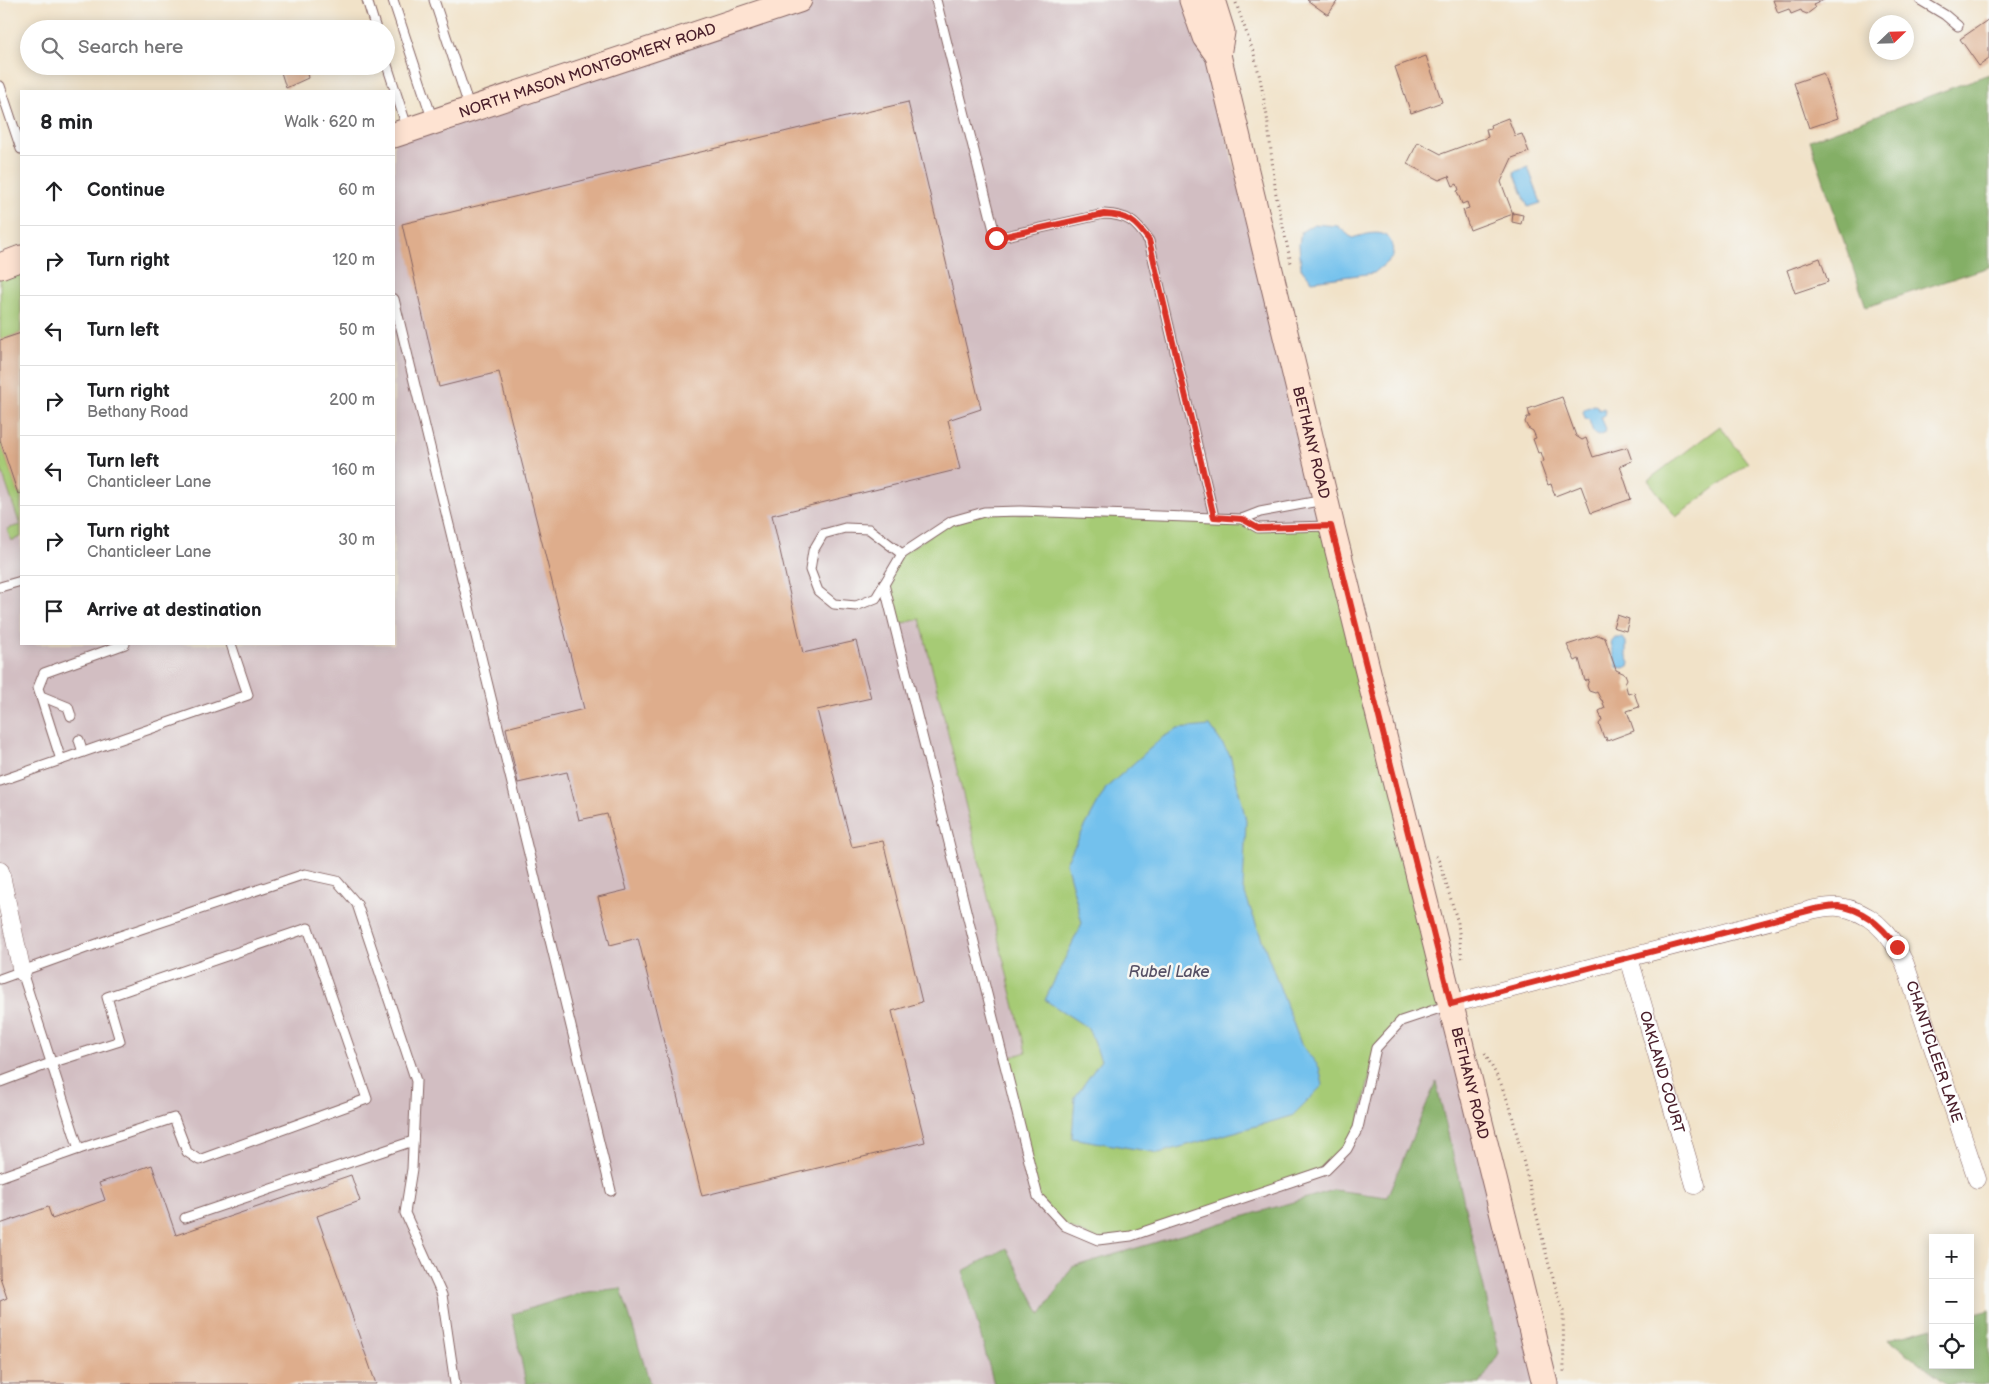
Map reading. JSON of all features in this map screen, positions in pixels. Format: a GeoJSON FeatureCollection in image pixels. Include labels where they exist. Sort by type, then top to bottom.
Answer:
{"type":"FeatureCollection","features":[{"type":"Feature","properties":{"kind":"main road","name":"NORTH MASON MONTGOMERY ROAD"},"geometry":{"type":"LineString","coordinates":[[401,132],[790,4],[812,0]]}},
{"type":"Feature","properties":{"kind":"main road","name":"BETHANY ROAD"},"geometry":{"type":"LineString","coordinates":[[1192,0],[1205,37],[1218,55],[1324,500],[1451,1004],[1554,1380]]}},
{"type":"Feature","properties":{"kind":"main road","name":"BETHANY ROAD"},"geometry":{"type":"LineString","coordinates":[[1212,0],[1222,32],[1218,55]]}},
{"type":"Feature","properties":{"kind":"main road"},"geometry":{"type":"LineString","coordinates":[[0,266],[20,258]]}},
{"type":"Feature","properties":{"kind":"street"},"geometry":{"type":"LineString","coordinates":[[0,871],[22,972]]}},
{"type":"Feature","properties":{"kind":"street","name":"CHANTICLEER LANE"},"geometry":{"type":"LineString","coordinates":[[1451,1004],[1815,909],[1837,906],[1856,911],[1874,921],[1888,934],[1897,947],[1977,1178]]}},
{"type":"Feature","properties":{"kind":"street","name":"OAKLAND COURT"},"geometry":{"type":"LineString","coordinates":[[1629,958],[1694,1185]]}},
{"type":"Feature","properties":{"kind":"lane"},"geometry":{"type":"LineString","coordinates":[[367,0],[373,20]]}},
{"type":"Feature","properties":{"kind":"lane"},"geometry":{"type":"LineString","coordinates":[[393,0],[433,122]]}},
{"type":"Feature","properties":{"kind":"lane"},"geometry":{"type":"LineString","coordinates":[[434,0],[470,109]]}},
{"type":"Feature","properties":{"kind":"lane"},"geometry":{"type":"LineString","coordinates":[[936,0],[996,238],[1104,214],[1120,214],[1136,223],[1149,240],[1214,517]]}},
{"type":"Feature","properties":{"kind":"lane"},"geometry":{"type":"LineString","coordinates":[[1920,0],[1958,26]]}},
{"type":"Feature","properties":{"kind":"lane"},"geometry":{"type":"LineString","coordinates":[[389,75],[392,90]]}},
{"type":"Feature","properties":{"kind":"lane"},"geometry":{"type":"LineString","coordinates":[[0,86],[20,146]]}},
{"type":"Feature","properties":{"kind":"lane"},"geometry":{"type":"LineString","coordinates":[[395,104],[401,132]]}},
{"type":"Feature","properties":{"kind":"lane"},"geometry":{"type":"LineString","coordinates":[[395,303],[611,1190]]}},
{"type":"Feature","properties":{"kind":"lane"},"geometry":{"type":"LineString","coordinates":[[1242,519],[1260,512],[1324,500]]}},
{"type":"Feature","properties":{"kind":"lane"},"geometry":{"type":"LineString","coordinates":[[902,554],[869,529],[845,528],[823,534],[813,551],[810,570],[818,591],[834,604],[856,606],[876,598],[902,554],[952,521],[984,512],[1214,517],[1242,519],[1258,528],[1331,526]]}},
{"type":"Feature","properties":{"kind":"lane"},"geometry":{"type":"LineString","coordinates":[[0,587],[20,581]]}},
{"type":"Feature","properties":{"kind":"lane"},"geometry":{"type":"LineString","coordinates":[[884,584],[1038,1197],[1065,1226],[1098,1240],[1131,1236],[1326,1170],[1347,1150],[1358,1128],[1376,1048],[1401,1021],[1451,1004]]}},
{"type":"Feature","properties":{"kind":"lane"},"geometry":{"type":"LineString","coordinates":[[62,760],[38,688],[44,673],[122,645]]}},
{"type":"Feature","properties":{"kind":"lane"},"geometry":{"type":"LineString","coordinates":[[0,781],[248,695],[231,645]]}},
{"type":"Feature","properties":{"kind":"lane"},"geometry":{"type":"LineString","coordinates":[[41,696],[68,707],[71,716]]}},
{"type":"Feature","properties":{"kind":"lane"},"geometry":{"type":"LineString","coordinates":[[79,740],[83,752]]}},
{"type":"Feature","properties":{"kind":"lane"},"geometry":{"type":"LineString","coordinates":[[0,979],[111,939],[305,874],[337,881],[357,904],[416,1081],[412,1168],[405,1214],[442,1295],[455,1384]]}},
{"type":"Feature","properties":{"kind":"lane"},"geometry":{"type":"LineString","coordinates":[[0,1082],[120,1041],[106,998],[308,928],[367,1100],[199,1160],[187,1152],[174,1118],[79,1148],[0,1177]]}},
{"type":"Feature","properties":{"kind":"lane"},"geometry":{"type":"LineString","coordinates":[[22,972],[79,1148]]}},
{"type":"Feature","properties":{"kind":"lane"},"geometry":{"type":"LineString","coordinates":[[185,1218],[413,1141]]}},
{"type":"Feature","properties":{"kind":"path"},"geometry":{"type":"LineString","coordinates":[[1235,0],[1252,46],[1260,78],[1267,116],[1276,195],[1292,267]]}},
{"type":"Feature","properties":{"kind":"path"},"geometry":{"type":"LineString","coordinates":[[1433,850],[1440,863],[1458,923],[1462,965]]}},
{"type":"Feature","properties":{"kind":"path"},"geometry":{"type":"LineString","coordinates":[[1481,1047],[1501,1084],[1510,1107],[1549,1265],[1563,1311],[1554,1380]]}},
{"type":"Feature","properties":{"kind":"shaded area"},"geometry":{"type":"Polygon","coordinates":[[[812,0],[1192,0],[1544,1384],[0,1384],[0,266],[20,259],[20,645],[395,645],[395,135],[780,7],[812,0]]]}},
{"type":"Feature","properties":{"kind":"green space"},"geometry":{"type":"Polygon","coordinates":[[[1989,74],[1989,267],[1866,307],[1810,140],[1989,74]]]}},
{"type":"Feature","properties":{"kind":"green space"},"geometry":{"type":"Polygon","coordinates":[[[20,259],[20,333],[0,340],[0,266],[20,259]]]}},
{"type":"Feature","properties":{"kind":"green space"},"geometry":{"type":"Polygon","coordinates":[[[1720,426],[1748,463],[1676,517],[1648,480],[1720,426]]]}},
{"type":"Feature","properties":{"kind":"green space"},"geometry":{"type":"Polygon","coordinates":[[[0,440],[18,493],[20,493],[20,525],[0,466],[0,440]]]}},
{"type":"Feature","properties":{"kind":"green space"},"geometry":{"type":"Polygon","coordinates":[[[984,512],[1242,519],[1258,528],[1331,526],[1451,1004],[1401,1021],[1376,1048],[1358,1128],[1326,1170],[1131,1236],[1098,1240],[1065,1226],[1038,1197],[1003,1060],[1026,1052],[920,619],[895,625],[884,584],[902,554],[952,521],[984,512]]]}},
{"type":"Feature","properties":{"kind":"green space"},"geometry":{"type":"Polygon","coordinates":[[[20,525],[20,537],[11,541],[7,529],[20,525]]]}},
{"type":"Feature","properties":{"kind":"green space"},"geometry":{"type":"Polygon","coordinates":[[[1436,1082],[1499,1353],[1480,1384],[994,1384],[963,1271],[1006,1248],[1041,1314],[1072,1267],[1334,1190],[1387,1197],[1436,1082]]]}},
{"type":"Feature","properties":{"kind":"green space"},"geometry":{"type":"Polygon","coordinates":[[[621,1288],[650,1384],[526,1384],[512,1314],[580,1293],[621,1288]]]}},
{"type":"Feature","properties":{"kind":"green space"},"geometry":{"type":"Polygon","coordinates":[[[1989,1310],[1989,1384],[1947,1384],[1888,1339],[1929,1328],[1929,1369],[1974,1369],[1974,1315],[1989,1310]]]}},
{"type":"Feature","properties":{"kind":"water"},"geometry":{"type":"Polygon","coordinates":[[[1528,167],[1541,203],[1528,207],[1514,172],[1528,167]]]}},
{"type":"Feature","properties":{"kind":"water"},"geometry":{"type":"Polygon","coordinates":[[[1314,224],[1338,226],[1352,238],[1374,233],[1386,236],[1390,240],[1393,257],[1374,273],[1312,281],[1301,268],[1299,245],[1301,232],[1314,224]]]}},
{"type":"Feature","properties":{"kind":"water"},"geometry":{"type":"Polygon","coordinates":[[[1594,405],[1599,410],[1604,408],[1606,415],[1601,417],[1606,429],[1605,433],[1598,436],[1593,432],[1589,420],[1585,418],[1583,412],[1594,405]]]}},
{"type":"Feature","properties":{"kind":"water"},"geometry":{"type":"Polygon","coordinates":[[[1615,638],[1623,638],[1626,642],[1629,667],[1617,667],[1611,643],[1615,638]]]}},
{"type":"Feature","properties":{"kind":"water","name":"Rubel Lake"},"geometry":{"type":"Polygon","coordinates":[[[1210,726],[1230,755],[1246,820],[1243,889],[1301,1044],[1319,1067],[1323,1085],[1292,1116],[1159,1153],[1072,1138],[1075,1097],[1101,1060],[1088,1028],[1045,1000],[1082,923],[1066,862],[1106,788],[1163,737],[1178,729],[1210,726]]]}},
{"type":"Feature","properties":{"kind":"building"},"geometry":{"type":"Polygon","coordinates":[[[1307,0],[1338,0],[1328,15],[1307,0]]]}},
{"type":"Feature","properties":{"kind":"building"},"geometry":{"type":"Polygon","coordinates":[[[1773,0],[1824,0],[1813,5],[1815,8],[1807,14],[1801,10],[1791,14],[1789,9],[1778,13],[1773,0]]]}},
{"type":"Feature","properties":{"kind":"building"},"geometry":{"type":"Polygon","coordinates":[[[1989,19],[1989,59],[1979,66],[1960,39],[1989,19]]]}},
{"type":"Feature","properties":{"kind":"building"},"geometry":{"type":"Polygon","coordinates":[[[1426,56],[1442,102],[1411,113],[1395,67],[1426,56]]]}},
{"type":"Feature","properties":{"kind":"building"},"geometry":{"type":"Polygon","coordinates":[[[1823,73],[1838,118],[1809,128],[1794,83],[1823,73]]]}},
{"type":"Feature","properties":{"kind":"building"},"geometry":{"type":"Polygon","coordinates":[[[282,75],[307,75],[308,78],[286,88],[282,75]]]}},
{"type":"Feature","properties":{"kind":"building"},"geometry":{"type":"Polygon","coordinates":[[[908,102],[981,409],[948,420],[960,469],[772,515],[803,653],[856,641],[871,698],[817,710],[852,847],[883,841],[922,1002],[892,1011],[925,1142],[702,1196],[638,938],[610,945],[598,897],[627,890],[607,814],[579,820],[567,772],[518,783],[506,728],[584,709],[499,372],[439,387],[402,224],[908,102]]]}},
{"type":"Feature","properties":{"kind":"building"},"geometry":{"type":"Polygon","coordinates":[[[1508,118],[1515,136],[1522,134],[1529,152],[1512,158],[1501,182],[1513,214],[1470,230],[1463,210],[1469,208],[1467,202],[1462,204],[1457,191],[1459,190],[1457,184],[1453,186],[1449,176],[1439,180],[1407,164],[1418,142],[1441,154],[1488,137],[1486,129],[1491,128],[1490,125],[1508,118]]]}},
{"type":"Feature","properties":{"kind":"building"},"geometry":{"type":"Polygon","coordinates":[[[1513,213],[1523,215],[1521,224],[1512,222],[1513,213]]]}},
{"type":"Feature","properties":{"kind":"building"},"geometry":{"type":"Polygon","coordinates":[[[1820,258],[1828,282],[1795,293],[1787,270],[1820,258]]]}},
{"type":"Feature","properties":{"kind":"building"},"geometry":{"type":"Polygon","coordinates":[[[20,333],[20,493],[18,494],[0,440],[0,340],[20,333]]]}},
{"type":"Feature","properties":{"kind":"building"},"geometry":{"type":"Polygon","coordinates":[[[1562,397],[1576,436],[1582,440],[1586,438],[1593,457],[1627,447],[1632,461],[1620,466],[1631,499],[1591,513],[1581,486],[1555,496],[1551,484],[1548,485],[1540,463],[1544,461],[1541,452],[1538,453],[1533,439],[1536,438],[1525,422],[1527,417],[1530,417],[1528,409],[1562,397]]]}},
{"type":"Feature","properties":{"kind":"building"},"geometry":{"type":"Polygon","coordinates":[[[1617,615],[1629,619],[1626,631],[1613,627],[1617,615]]]}},
{"type":"Feature","properties":{"kind":"building"},"geometry":{"type":"Polygon","coordinates":[[[1598,635],[1605,638],[1616,670],[1625,674],[1628,694],[1634,692],[1639,707],[1627,711],[1634,731],[1607,741],[1599,724],[1602,720],[1599,711],[1605,708],[1602,700],[1597,692],[1589,691],[1587,686],[1589,679],[1585,681],[1579,659],[1575,661],[1567,645],[1598,635]]]}},
{"type":"Feature","properties":{"kind":"building"},"geometry":{"type":"Polygon","coordinates":[[[152,1165],[176,1235],[351,1175],[360,1201],[317,1216],[376,1384],[0,1384],[0,1301],[7,1298],[0,1277],[0,1224],[48,1207],[52,1219],[105,1200],[99,1183],[152,1165]]]}},
{"type":"Feature","properties":{"kind":"route"},"geometry":{"type":"LineString","coordinates":[[996,238],[1104,214],[1120,214],[1136,223],[1149,240],[1214,517],[1242,519],[1258,528],[1331,526],[1451,1004],[1815,909],[1837,906],[1856,911],[1874,921],[1888,934],[1897,947]]}}]}
